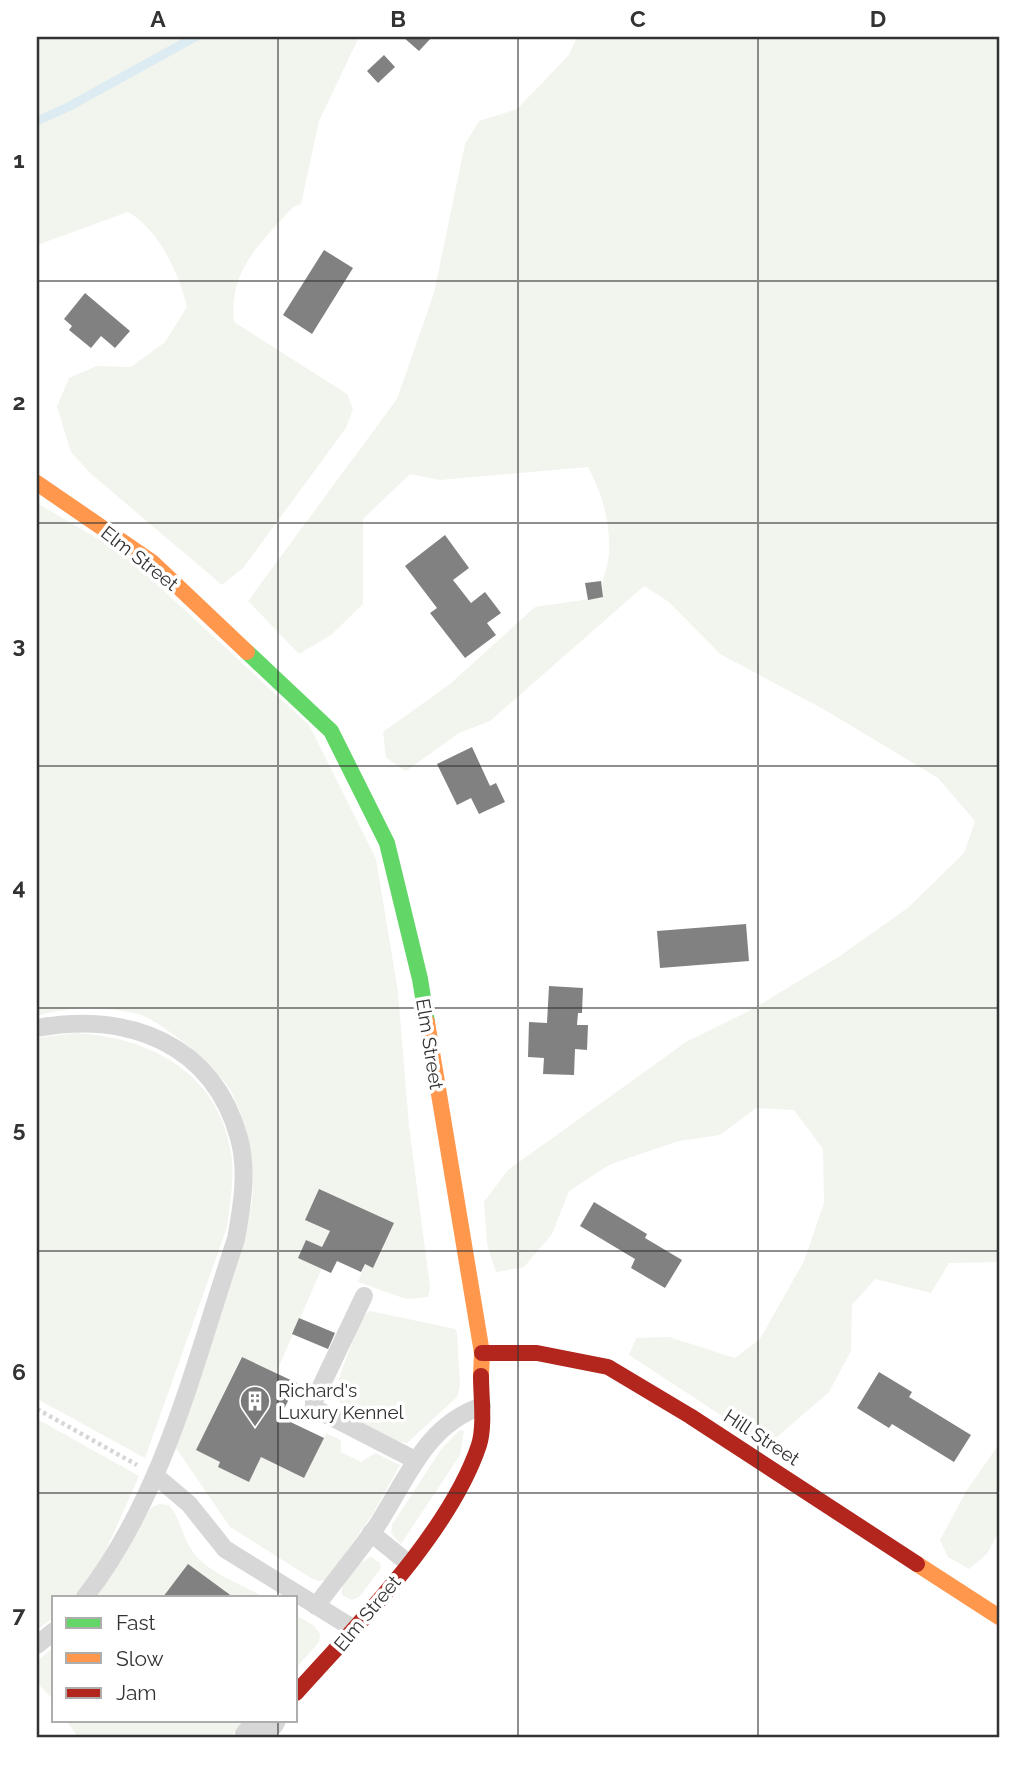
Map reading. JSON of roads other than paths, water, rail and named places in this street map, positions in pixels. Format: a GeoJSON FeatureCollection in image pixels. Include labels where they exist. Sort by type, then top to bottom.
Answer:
{"type":"FeatureCollection","features":[{"type":"Feature","properties":{"kind":"street","name":"Elm Street"},"geometry":{"type":"LineString","coordinates":[[37,483],[152,562],[331,731],[387,842],[419,979],[482,1353],[480,1443],[457,1493],[408,1563],[354,1629],[298,1691]]}},
{"type":"Feature","properties":{"kind":"street","name":"Hill Street"},"geometry":{"type":"LineString","coordinates":[[482,1353],[537,1353],[608,1367],[747,1452],[999,1617]]}},
{"type":"Feature","properties":{"kind":"street"},"geometry":{"type":"LineString","coordinates":[[251,1737],[267,1722]]}},
{"type":"Feature","properties":{"kind":"lane"},"geometry":{"type":"LineString","coordinates":[[37,1028],[66,1022],[99,1022],[129,1027],[176,1049],[201,1069],[221,1097],[240,1140],[243,1202],[236,1239],[156,1476],[117,1549],[86,1596]]}},
{"type":"Feature","properties":{"kind":"lane"},"geometry":{"type":"LineString","coordinates":[[363,1296],[314,1401],[314,1408],[415,1460]]}},
{"type":"Feature","properties":{"kind":"lane"},"geometry":{"type":"LineString","coordinates":[[316,1606],[371,1533],[415,1460],[447,1424],[482,1406]]}},
{"type":"Feature","properties":{"kind":"lane"},"geometry":{"type":"LineString","coordinates":[[156,1476],[189,1504],[225,1549],[354,1629]]}},
{"type":"Feature","properties":{"kind":"lane"},"geometry":{"type":"LineString","coordinates":[[371,1533],[408,1563]]}},
{"type":"Feature","properties":{"kind":"lane"},"geometry":{"type":"LineString","coordinates":[[37,1646],[52,1633]]}},
{"type":"Feature","properties":{"kind":"waterway"},"geometry":{"type":"LineString","coordinates":[[37,121],[68,107],[195,37]]}},
{"type":"Feature","properties":{"kind":"place","name":"Richard's Luxury Kennel"},"geometry":{"type":"Point","coordinates":[255,1428]}}]}
